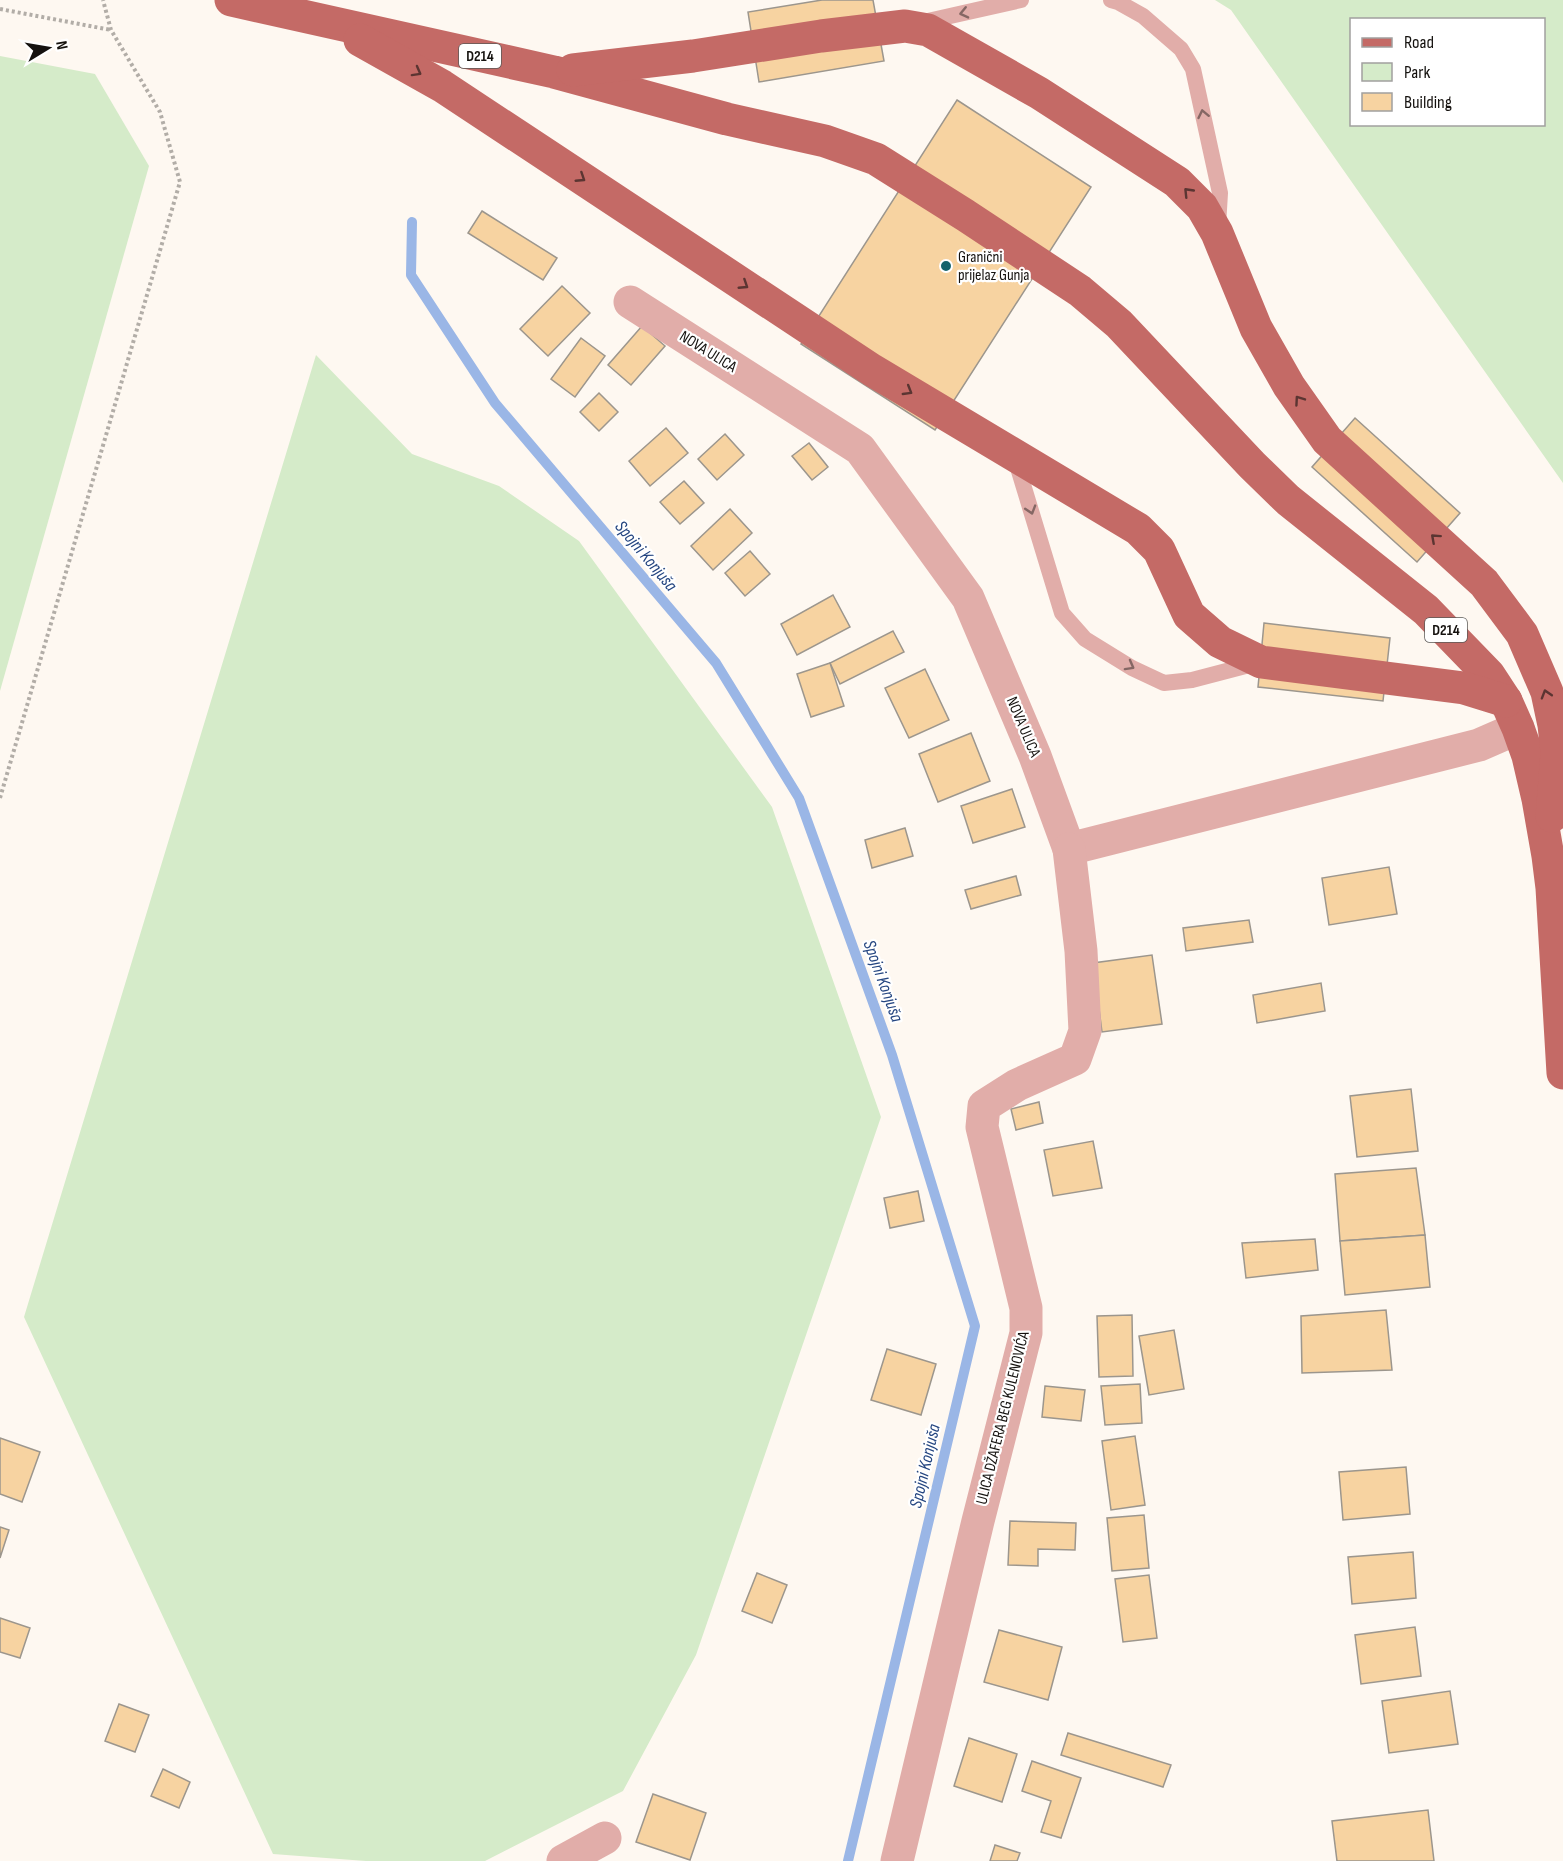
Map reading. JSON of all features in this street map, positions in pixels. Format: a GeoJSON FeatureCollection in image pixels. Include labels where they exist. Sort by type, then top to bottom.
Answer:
{"type":"FeatureCollection","features":[{"type":"Feature","properties":{"kind":"main road","name":"D214"},"geometry":{"type":"LineString","coordinates":[[231,0],[554,72],[727,119],[825,141],[876,159],[965,214],[1080,291],[1119,324],[1288,500],[1426,610],[1489,675],[1512,714],[1528,756],[1538,799],[1552,888],[1563,1073]]}},
{"type":"Feature","properties":{"kind":"main road"},"geometry":{"type":"LineString","coordinates":[[330,22],[442,86],[872,370],[1138,529],[1159,550],[1189,615],[1220,642],[1261,662],[1464,688],[1512,714]]}},
{"type":"Feature","properties":{"kind":"main road"},"geometry":{"type":"LineString","coordinates":[[554,72],[693,56],[821,36],[905,26],[928,30],[1029,87],[1178,182],[1202,207],[1218,233],[1256,328],[1289,386],[1327,440],[1484,583],[1522,634],[1547,692],[1554,725],[1557,753],[1548,856]]}},
{"type":"Feature","properties":{"kind":"street","name":"NOVA ULICA"},"geometry":{"type":"LineString","coordinates":[[630,302],[860,449],[968,598],[1035,756],[1069,849]]}},
{"type":"Feature","properties":{"kind":"street"},"geometry":{"type":"LineString","coordinates":[[1069,849],[1479,745],[1512,714]]}},
{"type":"Feature","properties":{"kind":"street","name":"ULICA DŽAFERA BEG KULENOVIĆA"},"geometry":{"type":"LineString","coordinates":[[897,1861],[978,1521],[1026,1334],[1026,1308],[982,1127],[984,1106],[1017,1085],[1075,1059],[1085,1031],[1081,951],[1069,849]]}},
{"type":"Feature","properties":{"kind":"street"},"geometry":{"type":"LineString","coordinates":[[563,1861],[605,1838]]}},
{"type":"Feature","properties":{"kind":"lane"},"geometry":{"type":"LineString","coordinates":[[905,26],[1021,0]]}},
{"type":"Feature","properties":{"kind":"lane"},"geometry":{"type":"LineString","coordinates":[[1111,0],[1143,16],[1181,49],[1193,69],[1220,193],[1218,233]]}},
{"type":"Feature","properties":{"kind":"lane"},"geometry":{"type":"LineString","coordinates":[[1014,454],[1062,613],[1085,639],[1132,668],[1164,682],[1192,680],[1261,662]]}},
{"type":"Feature","properties":{"kind":"path"},"geometry":{"type":"LineString","coordinates":[[0,798],[180,182],[160,112],[111,30],[103,0]]}},
{"type":"Feature","properties":{"kind":"path"},"geometry":{"type":"LineString","coordinates":[[0,9],[111,30]]}},
{"type":"Feature","properties":{"kind":"green space"},"geometry":{"type":"Polygon","coordinates":[[[1215,0],[1563,0],[1563,483],[1231,10],[1215,0]]]}},
{"type":"Feature","properties":{"kind":"green space"},"geometry":{"type":"Polygon","coordinates":[[[0,56],[95,74],[149,166],[0,691],[0,56]]]}},
{"type":"Feature","properties":{"kind":"green space"},"geometry":{"type":"Polygon","coordinates":[[[316,355],[412,454],[499,486],[579,541],[772,807],[881,1117],[696,1655],[623,1791],[485,1861],[366,1861],[273,1854],[24,1317],[316,355]]]}},
{"type":"Feature","properties":{"kind":"building"},"geometry":{"type":"Polygon","coordinates":[[[822,0],[873,0],[884,61],[759,82],[748,12],[822,0]]]}},
{"type":"Feature","properties":{"kind":"building","name":"Granični prijelaz Gunja"},"geometry":{"type":"Polygon","coordinates":[[[957,100],[1091,187],[935,430],[801,344],[957,100]]]}},
{"type":"Feature","properties":{"kind":"building"},"geometry":{"type":"Polygon","coordinates":[[[482,211],[557,258],[543,280],[468,233],[482,211]]]}},
{"type":"Feature","properties":{"kind":"building"},"geometry":{"type":"Polygon","coordinates":[[[562,286],[590,313],[548,356],[520,329],[562,286]]]}},
{"type":"Feature","properties":{"kind":"building"},"geometry":{"type":"Polygon","coordinates":[[[642,326],[665,346],[631,385],[608,365],[642,326]]]}},
{"type":"Feature","properties":{"kind":"building"},"geometry":{"type":"Polygon","coordinates":[[[581,338],[605,356],[575,397],[551,379],[581,338]]]}},
{"type":"Feature","properties":{"kind":"building"},"geometry":{"type":"Polygon","coordinates":[[[599,393],[618,412],[599,431],[580,412],[599,393]]]}},
{"type":"Feature","properties":{"kind":"building"},"geometry":{"type":"Polygon","coordinates":[[[1355,418],[1460,513],[1417,562],[1312,467],[1355,418]]]}},
{"type":"Feature","properties":{"kind":"building"},"geometry":{"type":"Polygon","coordinates":[[[666,428],[688,453],[650,486],[629,461],[666,428]]]}},
{"type":"Feature","properties":{"kind":"building"},"geometry":{"type":"Polygon","coordinates":[[[725,434],[744,455],[717,480],[698,459],[725,434]]]}},
{"type":"Feature","properties":{"kind":"building"},"geometry":{"type":"Polygon","coordinates":[[[809,443],[828,467],[812,480],[792,456],[809,443]]]}},
{"type":"Feature","properties":{"kind":"building"},"geometry":{"type":"Polygon","coordinates":[[[684,481],[704,503],[680,524],[660,502],[684,481]]]}},
{"type":"Feature","properties":{"kind":"building"},"geometry":{"type":"Polygon","coordinates":[[[730,509],[752,533],[713,570],[691,546],[730,509]]]}},
{"type":"Feature","properties":{"kind":"building"},"geometry":{"type":"Polygon","coordinates":[[[750,551],[770,574],[745,596],[725,573],[750,551]]]}},
{"type":"Feature","properties":{"kind":"building"},"geometry":{"type":"Polygon","coordinates":[[[833,595],[850,627],[797,655],[781,624],[833,595]]]}},
{"type":"Feature","properties":{"kind":"building"},"geometry":{"type":"Polygon","coordinates":[[[1264,623],[1390,638],[1383,701],[1258,687],[1264,623]]]}},
{"type":"Feature","properties":{"kind":"building"},"geometry":{"type":"Polygon","coordinates":[[[893,631],[904,652],[840,684],[830,663],[893,631]]]}},
{"type":"Feature","properties":{"kind":"building"},"geometry":{"type":"Polygon","coordinates":[[[830,663],[844,706],[811,717],[797,674],[830,663]]]}},
{"type":"Feature","properties":{"kind":"building"},"geometry":{"type":"Polygon","coordinates":[[[925,669],[949,720],[909,738],[885,688],[925,669]]]}},
{"type":"Feature","properties":{"kind":"building"},"geometry":{"type":"Polygon","coordinates":[[[971,733],[990,781],[938,802],[919,754],[971,733]]]}},
{"type":"Feature","properties":{"kind":"building"},"geometry":{"type":"Polygon","coordinates":[[[1012,789],[1025,827],[973,843],[961,806],[1012,789]]]}},
{"type":"Feature","properties":{"kind":"building"},"geometry":{"type":"Polygon","coordinates":[[[905,828],[913,856],[872,868],[865,840],[905,828]]]}},
{"type":"Feature","properties":{"kind":"building"},"geometry":{"type":"Polygon","coordinates":[[[1389,867],[1397,914],[1329,925],[1322,878],[1389,867]]]}},
{"type":"Feature","properties":{"kind":"building"},"geometry":{"type":"Polygon","coordinates":[[[1016,876],[1021,895],[971,909],[965,890],[1016,876]]]}},
{"type":"Feature","properties":{"kind":"building"},"geometry":{"type":"Polygon","coordinates":[[[1249,920],[1253,942],[1186,951],[1183,928],[1249,920]]]}},
{"type":"Feature","properties":{"kind":"building"},"geometry":{"type":"Polygon","coordinates":[[[1152,955],[1162,1024],[1102,1032],[1093,963],[1152,955]]]}},
{"type":"Feature","properties":{"kind":"building"},"geometry":{"type":"Polygon","coordinates":[[[1321,983],[1325,1011],[1257,1023],[1253,995],[1321,983]]]}},
{"type":"Feature","properties":{"kind":"building"},"geometry":{"type":"Polygon","coordinates":[[[1411,1089],[1418,1151],[1357,1157],[1350,1096],[1411,1089]]]}},
{"type":"Feature","properties":{"kind":"building"},"geometry":{"type":"Polygon","coordinates":[[[1039,1102],[1043,1123],[1016,1130],[1011,1109],[1039,1102]]]}},
{"type":"Feature","properties":{"kind":"building"},"geometry":{"type":"Polygon","coordinates":[[[1093,1141],[1102,1188],[1053,1196],[1044,1150],[1093,1141]]]}},
{"type":"Feature","properties":{"kind":"building"},"geometry":{"type":"Polygon","coordinates":[[[1416,1168],[1425,1235],[1340,1241],[1335,1174],[1416,1168]]]}},
{"type":"Feature","properties":{"kind":"building"},"geometry":{"type":"Polygon","coordinates":[[[918,1191],[924,1221],[890,1228],[884,1198],[918,1191]]]}},
{"type":"Feature","properties":{"kind":"building"},"geometry":{"type":"Polygon","coordinates":[[[1425,1235],[1430,1287],[1345,1295],[1340,1241],[1425,1235]]]}},
{"type":"Feature","properties":{"kind":"building"},"geometry":{"type":"Polygon","coordinates":[[[1315,1239],[1318,1270],[1246,1278],[1242,1243],[1315,1239]]]}},
{"type":"Feature","properties":{"kind":"building"},"geometry":{"type":"Polygon","coordinates":[[[1386,1310],[1392,1370],[1302,1373],[1301,1316],[1386,1310]]]}},
{"type":"Feature","properties":{"kind":"building"},"geometry":{"type":"Polygon","coordinates":[[[1132,1315],[1133,1376],[1099,1377],[1097,1316],[1132,1315]]]}},
{"type":"Feature","properties":{"kind":"building"},"geometry":{"type":"Polygon","coordinates":[[[1174,1330],[1184,1389],[1149,1395],[1139,1336],[1174,1330]]]}},
{"type":"Feature","properties":{"kind":"building"},"geometry":{"type":"Polygon","coordinates":[[[887,1349],[936,1364],[921,1415],[871,1400],[887,1349]]]}},
{"type":"Feature","properties":{"kind":"building"},"geometry":{"type":"Polygon","coordinates":[[[1140,1384],[1142,1423],[1105,1425],[1101,1386],[1140,1384]]]}},
{"type":"Feature","properties":{"kind":"building"},"geometry":{"type":"Polygon","coordinates":[[[1045,1386],[1085,1390],[1081,1421],[1042,1417],[1045,1386]]]}},
{"type":"Feature","properties":{"kind":"building"},"geometry":{"type":"Polygon","coordinates":[[[1135,1436],[1145,1505],[1111,1510],[1102,1441],[1135,1436]]]}},
{"type":"Feature","properties":{"kind":"building"},"geometry":{"type":"Polygon","coordinates":[[[0,1438],[40,1452],[22,1502],[0,1494],[0,1438]]]}},
{"type":"Feature","properties":{"kind":"building"},"geometry":{"type":"Polygon","coordinates":[[[1406,1467],[1410,1514],[1343,1520],[1339,1472],[1406,1467]]]}},
{"type":"Feature","properties":{"kind":"building"},"geometry":{"type":"Polygon","coordinates":[[[1144,1515],[1149,1568],[1112,1571],[1107,1518],[1144,1515]]]}},
{"type":"Feature","properties":{"kind":"building"},"geometry":{"type":"Polygon","coordinates":[[[1010,1521],[1076,1523],[1075,1550],[1038,1549],[1038,1566],[1008,1565],[1010,1521]]]}},
{"type":"Feature","properties":{"kind":"building"},"geometry":{"type":"Polygon","coordinates":[[[0,1527],[9,1530],[0,1558],[0,1527]]]}},
{"type":"Feature","properties":{"kind":"building"},"geometry":{"type":"Polygon","coordinates":[[[1413,1552],[1416,1598],[1352,1604],[1348,1557],[1413,1552]]]}},
{"type":"Feature","properties":{"kind":"building"},"geometry":{"type":"Polygon","coordinates":[[[757,1573],[787,1585],[772,1623],[742,1611],[757,1573]]]}},
{"type":"Feature","properties":{"kind":"building"},"geometry":{"type":"Polygon","coordinates":[[[1149,1575],[1157,1638],[1123,1642],[1115,1579],[1149,1575]]]}},
{"type":"Feature","properties":{"kind":"building"},"geometry":{"type":"Polygon","coordinates":[[[0,1618],[30,1628],[20,1658],[0,1652],[0,1618]]]}},
{"type":"Feature","properties":{"kind":"building"},"geometry":{"type":"Polygon","coordinates":[[[1415,1627],[1421,1676],[1361,1684],[1355,1635],[1415,1627]]]}},
{"type":"Feature","properties":{"kind":"building"},"geometry":{"type":"Polygon","coordinates":[[[999,1630],[1062,1647],[1048,1700],[984,1682],[999,1630]]]}},
{"type":"Feature","properties":{"kind":"building"},"geometry":{"type":"Polygon","coordinates":[[[1450,1691],[1458,1744],[1389,1753],[1382,1701],[1450,1691]]]}},
{"type":"Feature","properties":{"kind":"building"},"geometry":{"type":"Polygon","coordinates":[[[119,1704],[149,1715],[135,1752],[105,1741],[119,1704]]]}},
{"type":"Feature","properties":{"kind":"building"},"geometry":{"type":"Polygon","coordinates":[[[1068,1733],[1171,1765],[1163,1787],[1061,1755],[1068,1733]]]}},
{"type":"Feature","properties":{"kind":"building"},"geometry":{"type":"Polygon","coordinates":[[[969,1738],[1017,1754],[1002,1802],[954,1786],[969,1738]]]}},
{"type":"Feature","properties":{"kind":"building"},"geometry":{"type":"Polygon","coordinates":[[[1032,1761],[1081,1778],[1061,1838],[1041,1832],[1051,1801],[1022,1791],[1032,1761]]]}},
{"type":"Feature","properties":{"kind":"building"},"geometry":{"type":"Polygon","coordinates":[[[163,1769],[190,1782],[179,1808],[151,1796],[163,1769]]]}},
{"type":"Feature","properties":{"kind":"building"},"geometry":{"type":"Polygon","coordinates":[[[653,1794],[706,1813],[690,1860],[636,1842],[653,1794]]]}},
{"type":"Feature","properties":{"kind":"building"},"geometry":{"type":"Polygon","coordinates":[[[1428,1810],[1434,1861],[1337,1861],[1332,1821],[1428,1810]]]}},
{"type":"Feature","properties":{"kind":"building"},"geometry":{"type":"Polygon","coordinates":[[[995,1845],[1020,1853],[1017,1861],[990,1861],[995,1845]]]}},
{"type":"Feature","properties":{"kind":"waterway","name":"Spojni Konjuša"},"geometry":{"type":"LineString","coordinates":[[412,222],[411,275],[495,403],[716,663],[799,798],[892,1055],[975,1326],[848,1861]]}},
{"type":"Feature","properties":{"kind":"place","name":"Granični prijelaz Gunja"},"geometry":{"type":"Point","coordinates":[946,266]}}]}
